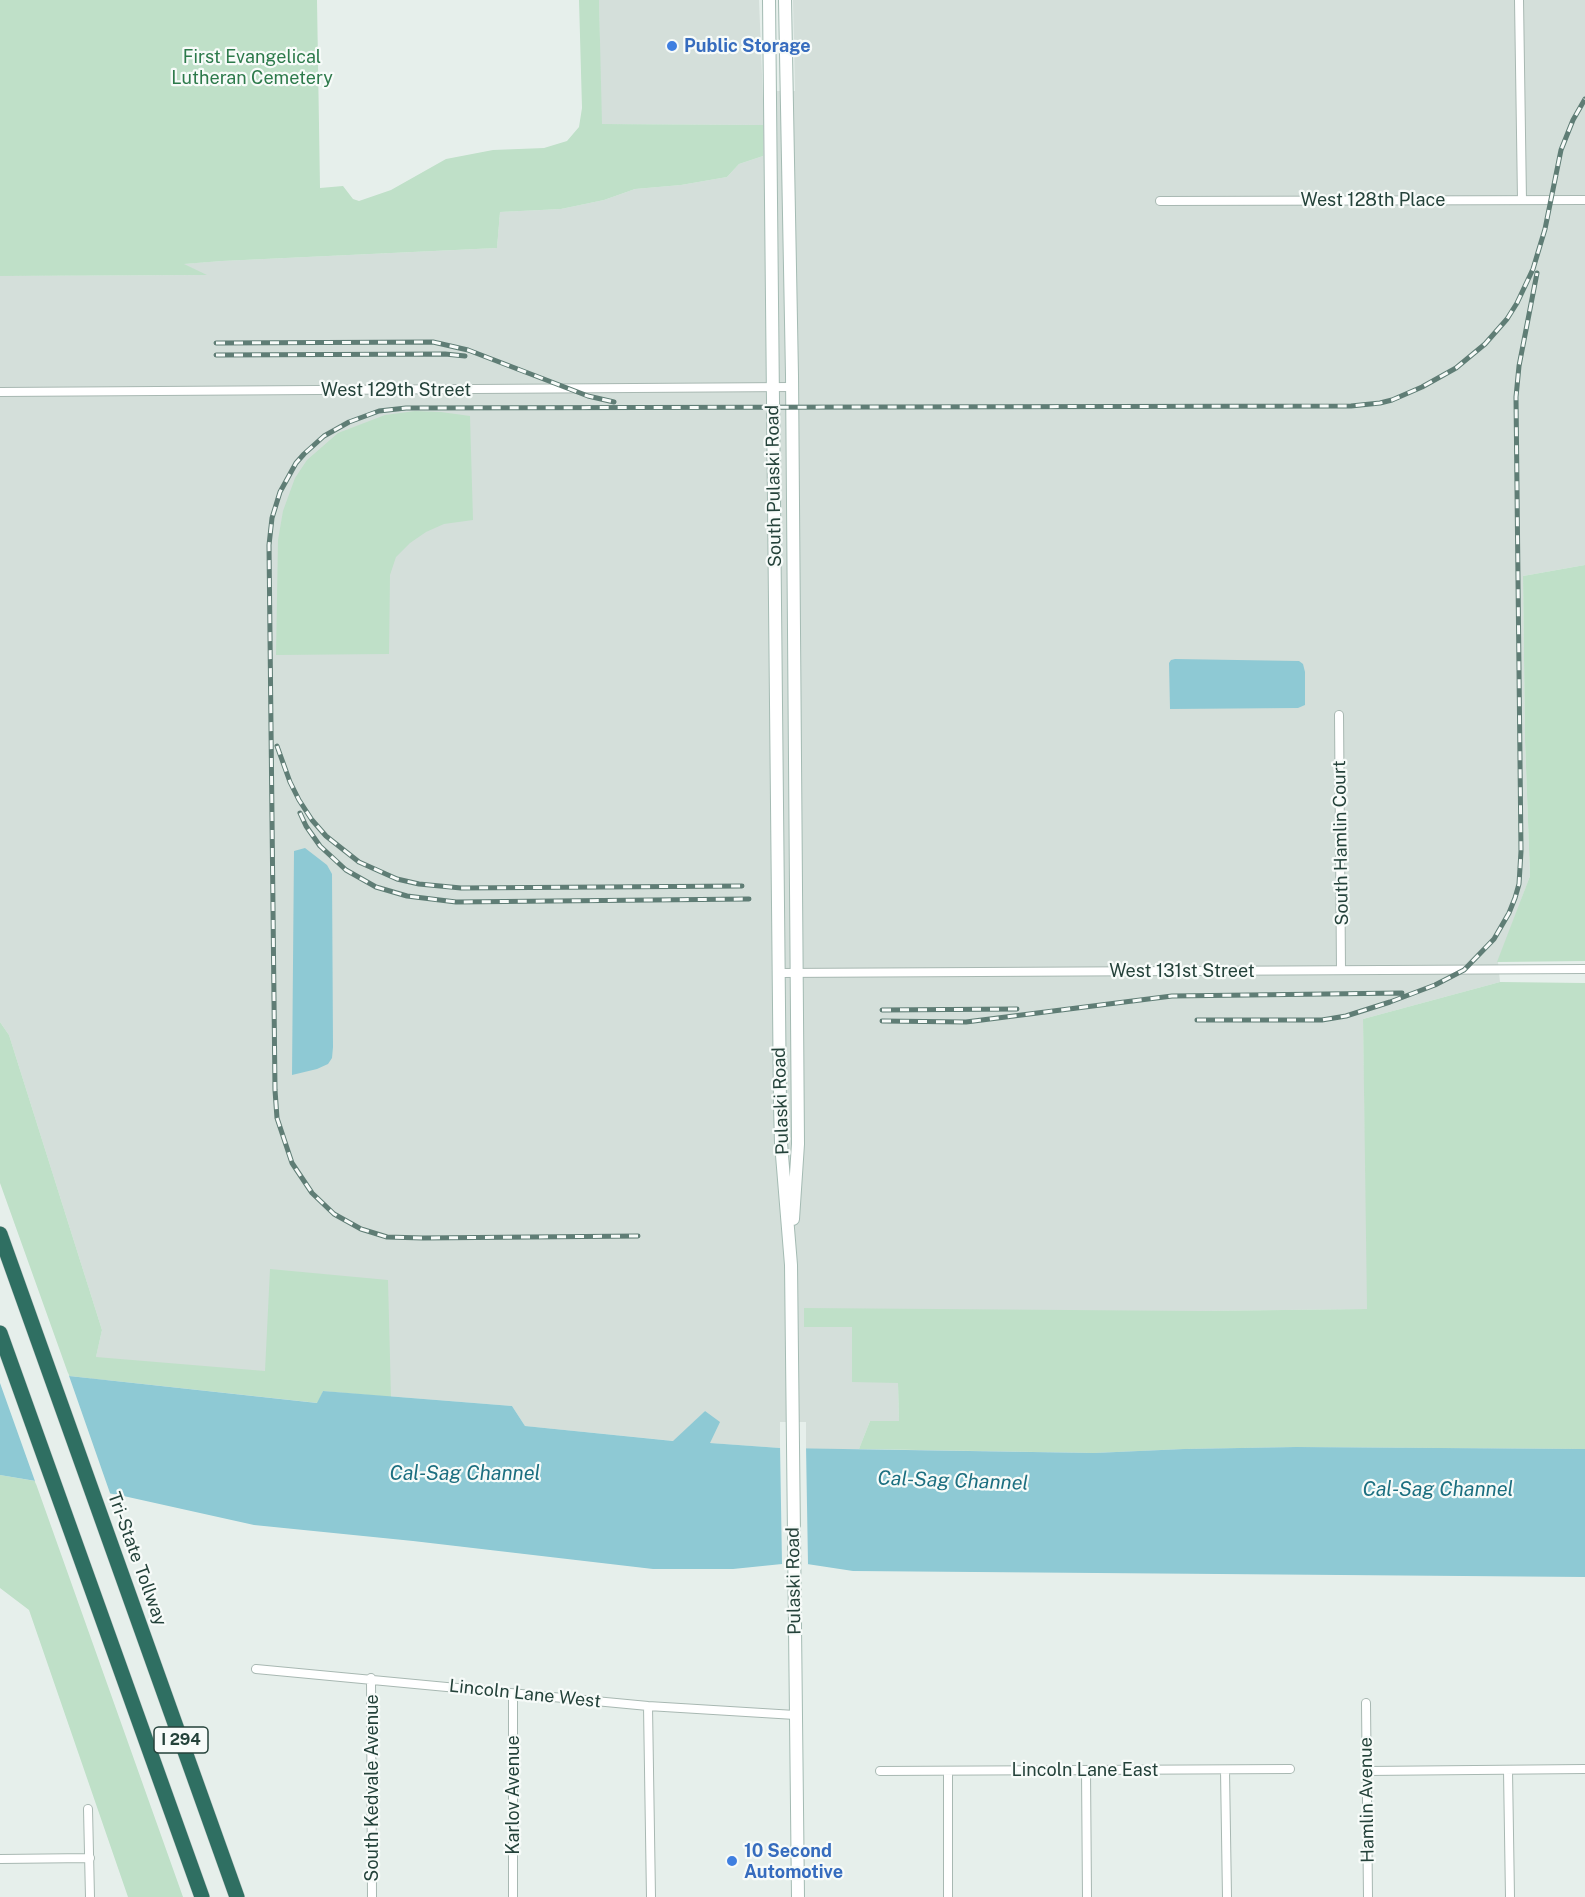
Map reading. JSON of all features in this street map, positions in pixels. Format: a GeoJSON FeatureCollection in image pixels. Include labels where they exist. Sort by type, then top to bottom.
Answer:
{"type":"FeatureCollection","features":[{"type":"Feature","properties":{"kind":"highway","name":"Tri-State Tollway"},"geometry":{"type":"LineString","coordinates":[[0,1234],[237,1897]]}},
{"type":"Feature","properties":{"kind":"highway","name":"I 294"},"geometry":{"type":"LineString","coordinates":[[0,1333],[202,1897]]}},
{"type":"Feature","properties":{"kind":"main road","name":"South Pulaski Road"},"geometry":{"type":"LineString","coordinates":[[769,0],[779,973]]}},
{"type":"Feature","properties":{"kind":"main road","name":"South Pulaski Road"},"geometry":{"type":"LineString","coordinates":[[785,0],[792,387],[796,972]]}},
{"type":"Feature","properties":{"kind":"main road","name":"Pulaski Road"},"geometry":{"type":"LineString","coordinates":[[796,972],[798,1144],[791,1265],[798,1897]]}},
{"type":"Feature","properties":{"kind":"main road","name":"Pulaski Road"},"geometry":{"type":"LineString","coordinates":[[779,973],[781,1143],[791,1265]]}},
{"type":"Feature","properties":{"kind":"street"},"geometry":{"type":"LineString","coordinates":[[1519,0],[1522,200]]}},
{"type":"Feature","properties":{"kind":"street","name":"West 128th Place"},"geometry":{"type":"LineString","coordinates":[[1160,201],[1585,200]]}},
{"type":"Feature","properties":{"kind":"street","name":"West 129th Street"},"geometry":{"type":"LineString","coordinates":[[0,392],[792,387]]}},
{"type":"Feature","properties":{"kind":"street","name":"South Hamlin Court"},"geometry":{"type":"LineString","coordinates":[[1339,715],[1341,970]]}},
{"type":"Feature","properties":{"kind":"street","name":"West 131st Street"},"geometry":{"type":"LineString","coordinates":[[779,973],[1585,969]]}},
{"type":"Feature","properties":{"kind":"street","name":"Lincoln Lane West"},"geometry":{"type":"LineString","coordinates":[[256,1669],[371,1678],[648,1706],[795,1715]]}},
{"type":"Feature","properties":{"kind":"street","name":"South Kedvale Avenue"},"geometry":{"type":"LineString","coordinates":[[371,1678],[372,1897]]}},
{"type":"Feature","properties":{"kind":"street","name":"Karlov Avenue"},"geometry":{"type":"LineString","coordinates":[[513,1694],[513,1897]]}},
{"type":"Feature","properties":{"kind":"street","name":"Hamlin Avenue"},"geometry":{"type":"LineString","coordinates":[[1366,1703],[1368,1897]]}},
{"type":"Feature","properties":{"kind":"street"},"geometry":{"type":"LineString","coordinates":[[648,1706],[651,1897]]}},
{"type":"Feature","properties":{"kind":"street","name":"Lincoln Lane East"},"geometry":{"type":"LineString","coordinates":[[880,1771],[1290,1769]]}},
{"type":"Feature","properties":{"kind":"street"},"geometry":{"type":"LineString","coordinates":[[1366,1771],[1585,1769]]}},
{"type":"Feature","properties":{"kind":"street"},"geometry":{"type":"LineString","coordinates":[[1086,1770],[1087,1897]]}},
{"type":"Feature","properties":{"kind":"street"},"geometry":{"type":"LineString","coordinates":[[1225,1770],[1227,1897]]}},
{"type":"Feature","properties":{"kind":"street"},"geometry":{"type":"LineString","coordinates":[[1508,1770],[1510,1897]]}},
{"type":"Feature","properties":{"kind":"street"},"geometry":{"type":"LineString","coordinates":[[948,1771],[948,1897]]}},
{"type":"Feature","properties":{"kind":"street"},"geometry":{"type":"LineString","coordinates":[[88,1809],[90,1897]]}},
{"type":"Feature","properties":{"kind":"street"},"geometry":{"type":"LineString","coordinates":[[0,1858],[90,1858]]}},
{"type":"Feature","properties":{"kind":"shaded area"},"geometry":{"type":"Polygon","coordinates":[[[599,0],[759,0],[763,100],[763,91],[795,91],[793,0],[1585,0],[1585,565],[1523,576],[1525,740],[1530,876],[1498,962],[1500,982],[1363,1019],[1368,1309],[1201,1311],[804,1327],[852,1327],[898,1383],[899,1421],[870,1421],[859,1449],[806,1449],[806,1422],[780,1422],[780,1448],[709,1443],[705,1411],[674,1441],[525,1426],[512,1406],[323,1391],[91,1379],[102,1330],[9,1035],[0,1022],[0,276],[205,275],[183,264],[497,248],[500,212],[561,209],[604,200],[635,189],[681,185],[727,177],[739,164],[763,156],[763,125],[601,124],[599,0]]]}},
{"type":"Feature","properties":{"kind":"green space","name":"First Evangelical Lutheran Cemetery"},"geometry":{"type":"Polygon","coordinates":[[[0,0],[317,0],[320,188],[343,186],[353,199],[359,201],[391,190],[446,159],[493,150],[544,148],[567,141],[579,127],[582,108],[579,0],[599,0],[602,124],[763,125],[763,156],[739,164],[727,177],[681,185],[635,189],[604,200],[561,209],[500,212],[497,248],[184,264],[207,275],[0,276],[0,0]]]}},
{"type":"Feature","properties":{"kind":"green space"},"geometry":{"type":"Polygon","coordinates":[[[415,411],[470,416],[473,520],[444,524],[426,532],[396,557],[390,575],[389,654],[276,655],[278,540],[283,511],[295,478],[307,460],[338,433],[385,415],[415,411]]]}},
{"type":"Feature","properties":{"kind":"green space"},"geometry":{"type":"Polygon","coordinates":[[[1585,565],[1585,961],[1497,962],[1530,876],[1525,740],[1523,576],[1585,565]]]}},
{"type":"Feature","properties":{"kind":"green space"},"geometry":{"type":"Polygon","coordinates":[[[1500,982],[1585,983],[1585,1449],[1296,1447],[1094,1453],[859,1449],[870,1421],[899,1421],[898,1383],[852,1382],[852,1327],[804,1327],[804,1308],[1201,1311],[1367,1309],[1363,1019],[1500,982]]]}},
{"type":"Feature","properties":{"kind":"green space"},"geometry":{"type":"Polygon","coordinates":[[[0,1022],[9,1035],[102,1330],[96,1357],[265,1371],[270,1269],[388,1280],[391,1397],[323,1391],[318,1403],[69,1376],[0,1183],[0,1022]]]}},
{"type":"Feature","properties":{"kind":"green space"},"geometry":{"type":"Polygon","coordinates":[[[0,1475],[35,1481],[183,1897],[128,1897],[29,1610],[0,1588],[0,1475]]]}},
{"type":"Feature","properties":{"kind":"water"},"geometry":{"type":"Polygon","coordinates":[[[1175,659],[1299,661],[1303,664],[1305,672],[1305,705],[1298,708],[1170,709],[1169,663],[1175,659]]]}},
{"type":"Feature","properties":{"kind":"water"},"geometry":{"type":"Polygon","coordinates":[[[305,848],[327,865],[332,874],[333,1047],[332,1058],[328,1064],[292,1075],[294,851],[305,848]]]}},
{"type":"Feature","properties":{"kind":"water","name":"Cal-Sag Channel"},"geometry":{"type":"Polygon","coordinates":[[[0,1361],[69,1376],[317,1403],[323,1391],[512,1406],[525,1426],[673,1441],[705,1411],[720,1422],[710,1443],[780,1448],[1094,1453],[1296,1447],[1585,1449],[1585,1577],[853,1571],[807,1564],[733,1569],[653,1569],[254,1525],[119,1495],[0,1475],[0,1361]]]}},
{"type":"Feature","properties":{"kind":"pier"},"geometry":{"type":"Polygon","coordinates":[[[0,1358],[68,1373],[111,1496],[36,1484],[0,1383],[0,1358]]]}},
{"type":"Feature","properties":{"kind":"pier"},"geometry":{"type":"Polygon","coordinates":[[[780,1445],[806,1446],[808,1564],[782,1564],[780,1445]]]}},
{"type":"Feature","properties":{"kind":"railway"},"geometry":{"type":"LineString","coordinates":[[638,1236],[387,1237],[361,1229],[334,1214],[312,1193],[292,1163],[277,1118],[275,1090],[269,545],[272,518],[280,492],[296,463],[324,436],[349,422],[379,411],[406,408],[1351,406],[1392,400],[1456,368],[1485,344],[1507,319],[1533,269],[1545,229],[1561,150],[1573,120],[1585,99]]}},
{"type":"Feature","properties":{"kind":"railway"},"geometry":{"type":"LineString","coordinates":[[1197,1020],[1322,1020],[1346,1016],[1390,1002],[1435,985],[1464,970],[1494,939],[1509,913],[1519,884],[1521,851],[1516,397],[1519,366],[1537,273]]}},
{"type":"Feature","properties":{"kind":"railway"},"geometry":{"type":"LineString","coordinates":[[216,343],[433,342],[468,350],[588,396],[614,402]]}},
{"type":"Feature","properties":{"kind":"railway"},"geometry":{"type":"LineString","coordinates":[[216,355],[445,354],[465,356]]}},
{"type":"Feature","properties":{"kind":"railway"},"geometry":{"type":"LineString","coordinates":[[277,746],[299,800],[326,836],[359,862],[397,879],[419,884],[461,888],[742,886]]}},
{"type":"Feature","properties":{"kind":"railway"},"geometry":{"type":"LineString","coordinates":[[300,813],[320,846],[346,870],[376,887],[407,896],[456,902],[749,899]]}},
{"type":"Feature","properties":{"kind":"railway"},"geometry":{"type":"LineString","coordinates":[[882,1021],[966,1022],[1172,996],[1402,993]]}},
{"type":"Feature","properties":{"kind":"railway"},"geometry":{"type":"LineString","coordinates":[[882,1010],[1017,1009]]}},
{"type":"Feature","properties":{"kind":"place","name":"Public Storage"},"geometry":{"type":"Point","coordinates":[672,46]}},
{"type":"Feature","properties":{"kind":"place","name":"10 Second Automotive"},"geometry":{"type":"Point","coordinates":[732,1861]}}]}
